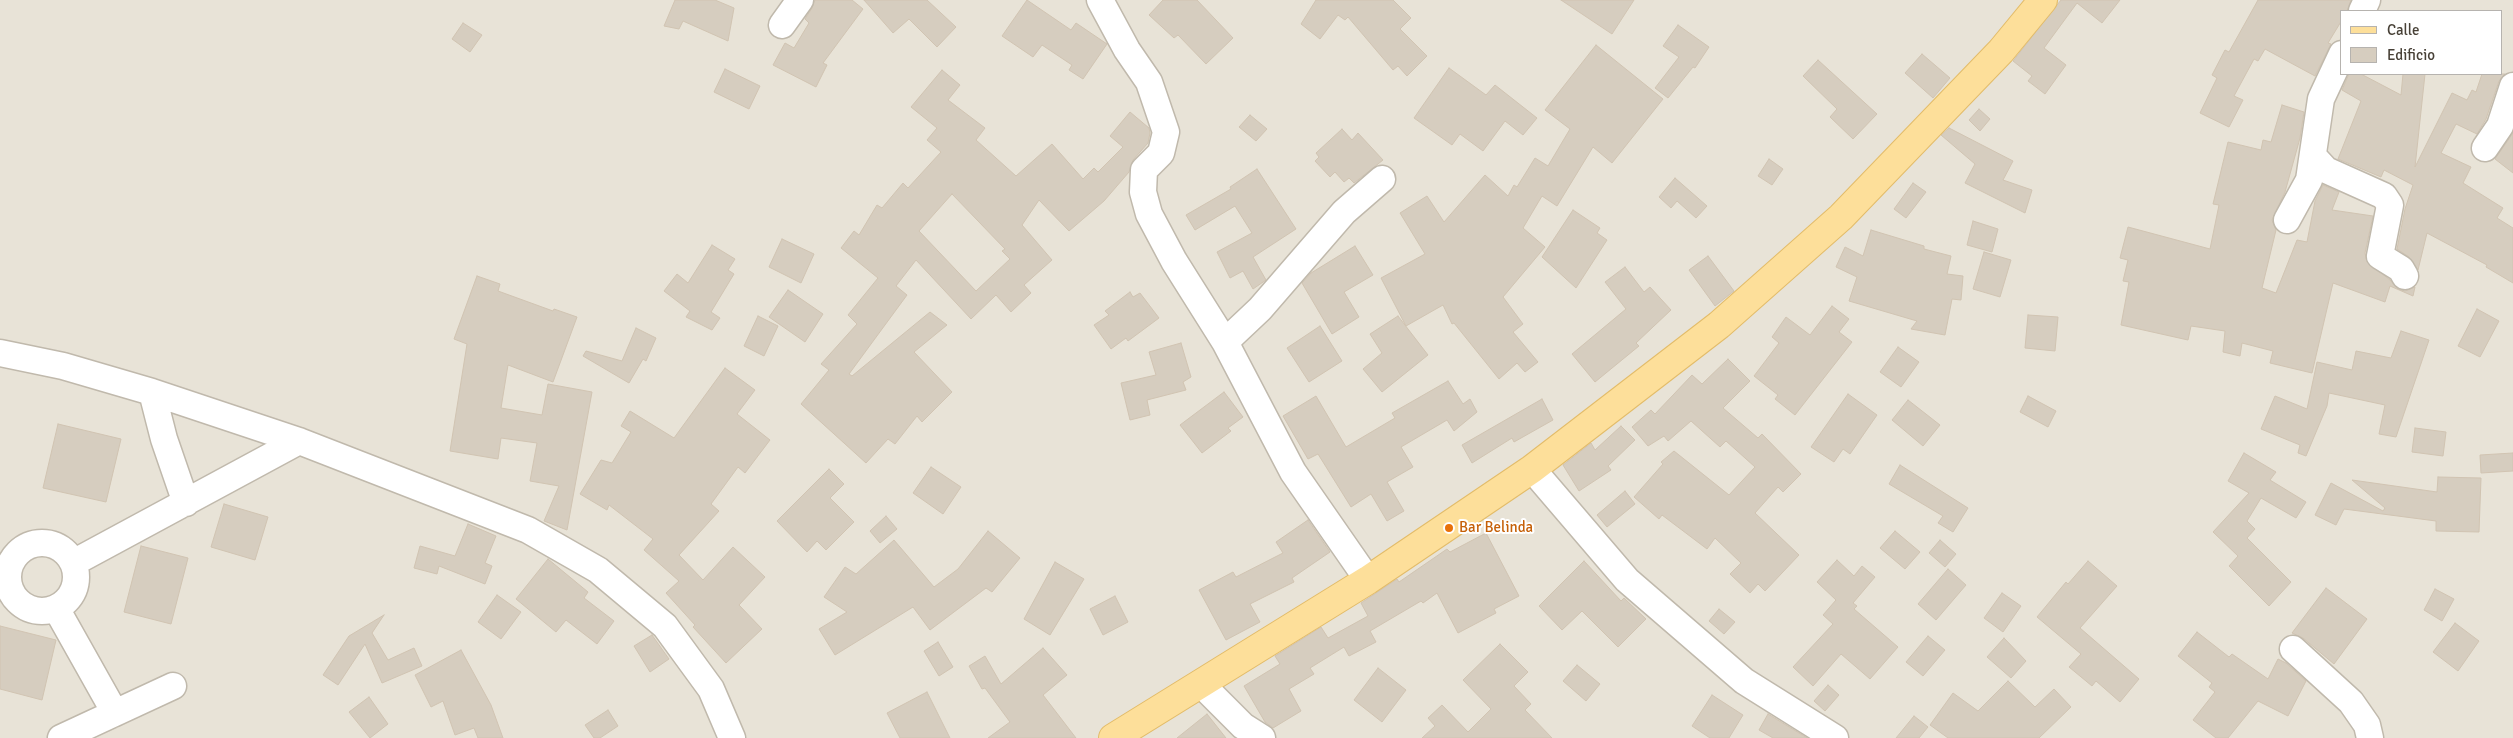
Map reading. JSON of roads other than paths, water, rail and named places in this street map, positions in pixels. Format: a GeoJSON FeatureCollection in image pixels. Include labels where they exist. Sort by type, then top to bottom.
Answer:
{"type":"FeatureCollection","features":[{"type":"Feature","properties":{"kind":"main road"},"geometry":{"type":"LineString","coordinates":[[1113,738],[1368,580],[1532,469],[1719,325],[1841,216],[2001,51],[2043,0]]}},
{"type":"Feature","properties":{"kind":"street"},"geometry":{"type":"LineString","coordinates":[[782,25],[800,0]]}},
{"type":"Feature","properties":{"kind":"street"},"geometry":{"type":"LineString","coordinates":[[1100,0],[1127,50],[1149,82],[1166,132],[1161,153],[1144,170],[1143,192],[1149,214],[1174,261],[1225,342],[1293,472],[1368,580]]}},
{"type":"Feature","properties":{"kind":"street"},"geometry":{"type":"LineString","coordinates":[[2287,220],[2309,180],[2314,157],[2321,99],[2340,58]]}},
{"type":"Feature","properties":{"kind":"street"},"geometry":{"type":"LineString","coordinates":[[2485,148],[2500,126],[2513,86]]}},
{"type":"Feature","properties":{"kind":"street"},"geometry":{"type":"LineString","coordinates":[[2314,157],[2326,170],[2384,196],[2390,205],[2380,256],[2401,269],[2405,276]]}},
{"type":"Feature","properties":{"kind":"street"},"geometry":{"type":"LineString","coordinates":[[1225,342],[1260,310],[1344,212],[1382,179]]}},
{"type":"Feature","properties":{"kind":"street"},"geometry":{"type":"LineString","coordinates":[[0,353],[63,366],[152,392],[300,442],[528,530],[598,570],[665,626],[711,689],[732,738]]}},
{"type":"Feature","properties":{"kind":"street"},"geometry":{"type":"LineString","coordinates":[[152,392],[164,439],[186,504]]}},
{"type":"Feature","properties":{"kind":"street"},"geometry":{"type":"LineString","coordinates":[[73,562],[186,504],[300,442]]}},
{"type":"Feature","properties":{"kind":"street"},"geometry":{"type":"LineString","coordinates":[[1532,469],[1627,580],[1744,681],[1835,738]]}},
{"type":"Feature","properties":{"kind":"street"},"geometry":{"type":"LineString","coordinates":[[48,544],[58,547],[73,562],[76,576],[74,589],[67,600],[56,608],[46,611],[31,609],[18,601],[6,599],[12,562],[28,547],[48,544]]}},
{"type":"Feature","properties":{"kind":"street"},"geometry":{"type":"LineString","coordinates":[[56,608],[115,714]]}},
{"type":"Feature","properties":{"kind":"street"},"geometry":{"type":"LineString","coordinates":[[2293,649],[2351,702],[2367,725],[2370,738]]}},
{"type":"Feature","properties":{"kind":"street"},"geometry":{"type":"LineString","coordinates":[[1201,684],[1243,726],[1262,738]]}},
{"type":"Feature","properties":{"kind":"street"},"geometry":{"type":"LineString","coordinates":[[61,738],[173,686]]}},
{"type":"Feature","properties":{"kind":"place","name":"Bar Belinda"},"geometry":{"type":"Point","coordinates":[1449,528]}}]}
